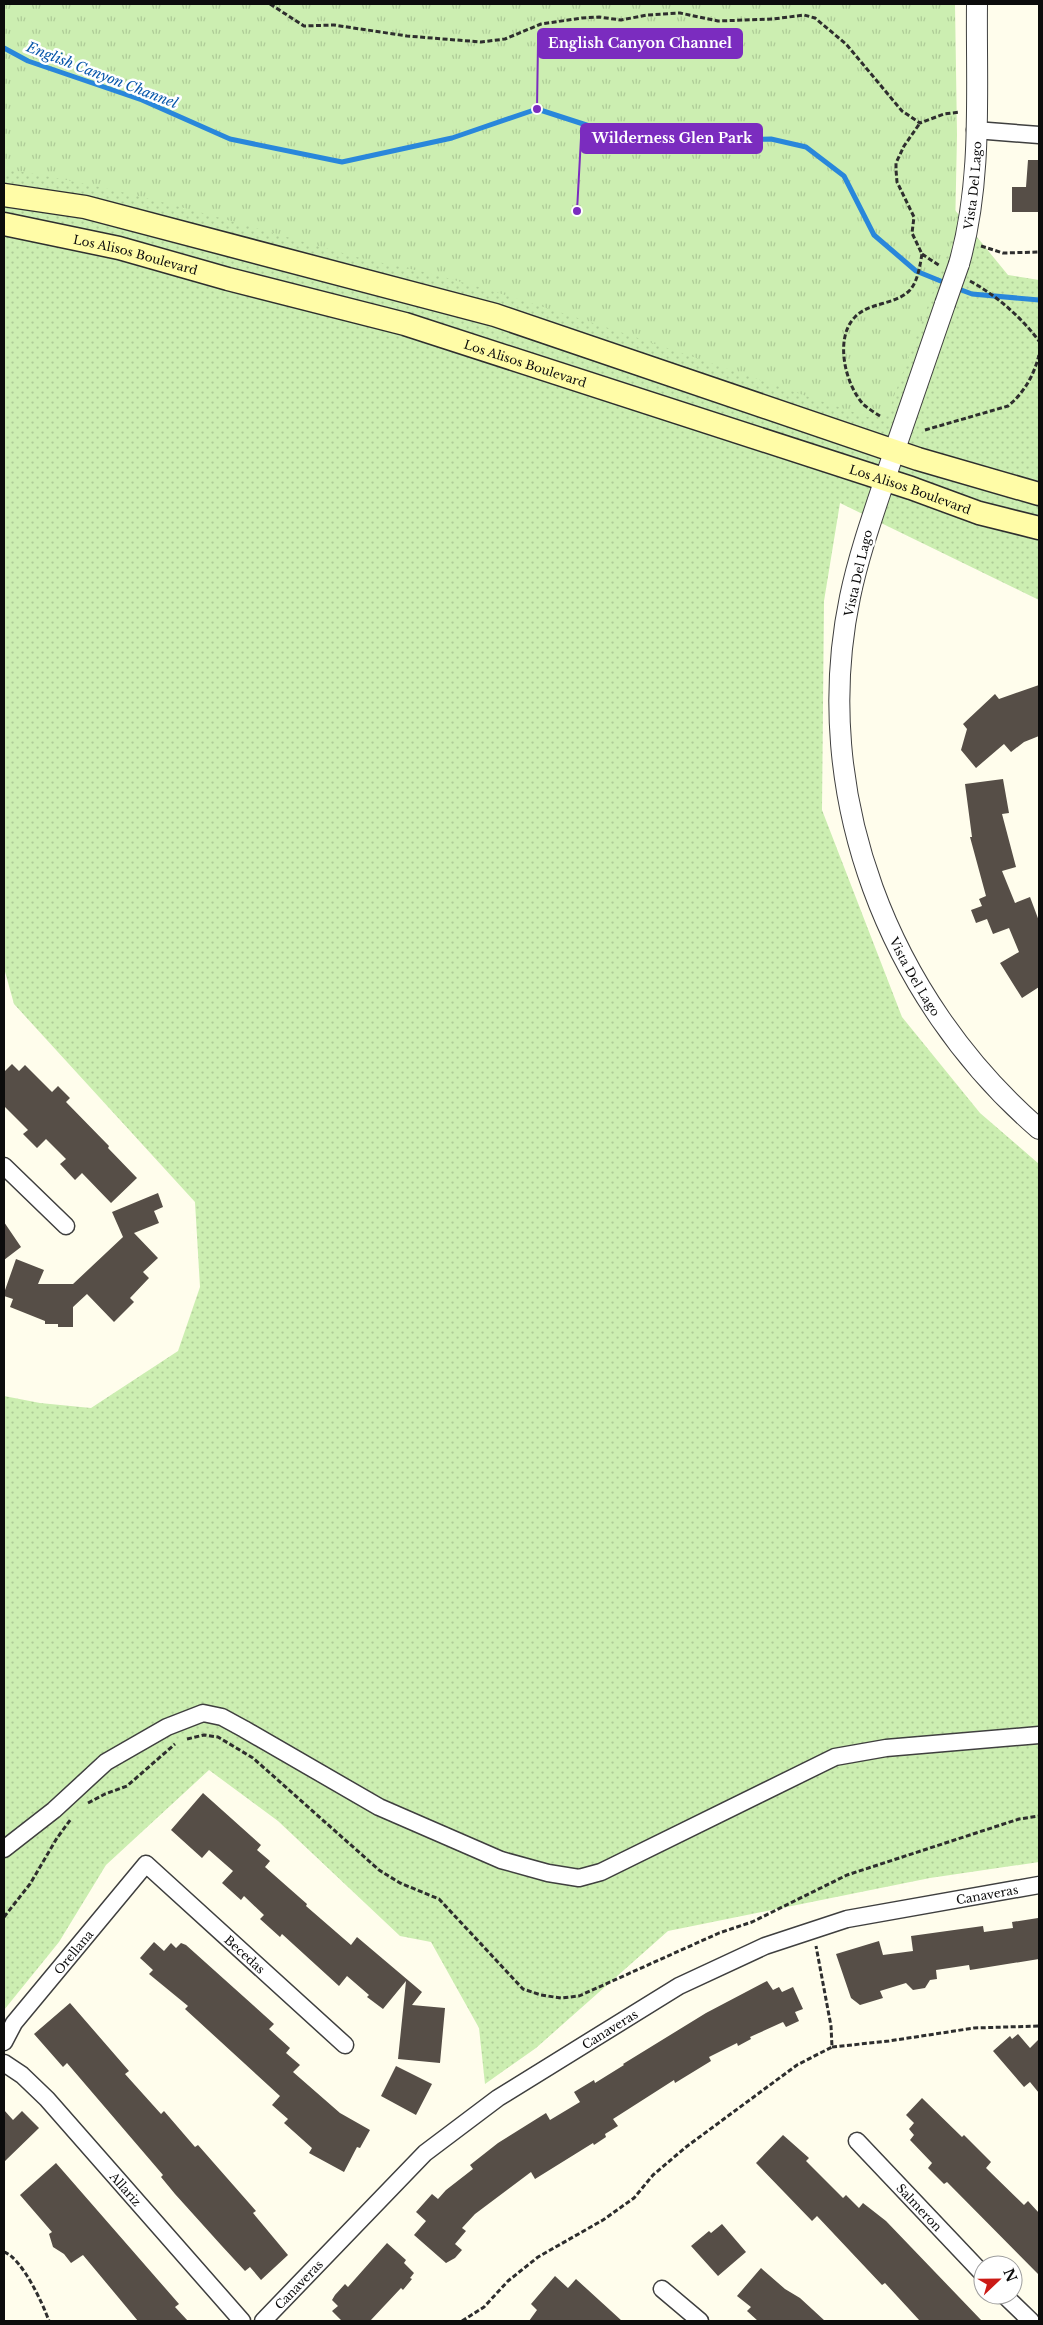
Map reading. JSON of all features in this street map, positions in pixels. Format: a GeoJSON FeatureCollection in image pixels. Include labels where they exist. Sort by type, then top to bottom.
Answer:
{"type":"FeatureCollection","features":[{"type":"Feature","properties":{"kind":"main road"},"geometry":{"type":"LineString","coordinates":[[4,194],[85,207],[495,315],[918,459],[1039,494]]}},
{"type":"Feature","properties":{"kind":"main road","name":"Los Alisos Boulevard"},"geometry":{"type":"LineString","coordinates":[[4,224],[119,248],[228,279],[405,324],[885,480],[979,513],[1039,528]]}},
{"type":"Feature","properties":{"kind":"street","name":"Vista Del Lago"},"geometry":{"type":"LineString","coordinates":[[977,4],[975,183],[972,215],[959,264],[885,480],[875,503],[850,598],[842,669],[840,709],[843,755],[858,841],[873,893],[891,936],[928,1002],[980,1072],[1039,1129]]}},
{"type":"Feature","properties":{"kind":"street"},"geometry":{"type":"LineString","coordinates":[[976,130],[1039,135]]}},
{"type":"Feature","properties":{"kind":"street"},"geometry":{"type":"LineString","coordinates":[[4,1168],[66,1226]]}},
{"type":"Feature","properties":{"kind":"street"},"geometry":{"type":"LineString","coordinates":[[4,1849],[54,1810],[106,1762],[166,1727],[203,1713],[222,1717],[379,1807],[501,1860],[548,1873],[579,1878],[601,1872],[835,1757],[886,1748],[1039,1735]]}},
{"type":"Feature","properties":{"kind":"street","name":"Orellana"},"geometry":{"type":"LineString","coordinates":[[4,2042],[14,2023],[146,1864]]}},
{"type":"Feature","properties":{"kind":"street","name":"Becedas"},"geometry":{"type":"LineString","coordinates":[[146,1864],[345,2045]]}},
{"type":"Feature","properties":{"kind":"street","name":"Canaveras"},"geometry":{"type":"LineString","coordinates":[[263,2321],[425,2153],[498,2098],[679,1986],[765,1946],[847,1919],[1039,1885]]}},
{"type":"Feature","properties":{"kind":"street","name":"Allariz"},"geometry":{"type":"LineString","coordinates":[[4,2062],[22,2075],[48,2099],[242,2321]]}},
{"type":"Feature","properties":{"kind":"street","name":"Salmeron"},"geometry":{"type":"LineString","coordinates":[[857,2141],[973,2263]]}},
{"type":"Feature","properties":{"kind":"street"},"geometry":{"type":"LineString","coordinates":[[662,2289],[700,2321]]}},
{"type":"Feature","properties":{"kind":"street"},"geometry":{"type":"LineString","coordinates":[[1014,2305],[1031,2321]]}},
{"type":"Feature","properties":{"kind":"path"},"geometry":{"type":"LineString","coordinates":[[270,4],[304,26],[334,25],[407,36],[481,42],[505,39],[541,24],[582,18],[599,17],[621,20],[647,15],[680,13],[718,20],[730,20],[773,19],[804,15],[815,18],[846,44],[902,111],[920,123]]}},
{"type":"Feature","properties":{"kind":"path"},"geometry":{"type":"LineString","coordinates":[[880,416],[864,404],[850,380],[844,367],[844,339],[855,316],[904,294],[915,280],[922,254],[912,233],[914,217],[897,182],[896,163],[904,146],[920,123],[944,114],[976,110]]}},
{"type":"Feature","properties":{"kind":"path"},"geometry":{"type":"LineString","coordinates":[[991,250],[1003,253],[1039,252]]}},
{"type":"Feature","properties":{"kind":"path"},"geometry":{"type":"LineString","coordinates":[[986,290],[1032,331],[1039,341]]}},
{"type":"Feature","properties":{"kind":"path"},"geometry":{"type":"LineString","coordinates":[[925,430],[1008,406],[1016,400],[1031,378],[1039,355]]}},
{"type":"Feature","properties":{"kind":"path"},"geometry":{"type":"LineString","coordinates":[[816,1946],[831,2026],[832,2047]]}},
{"type":"Feature","properties":{"kind":"path"},"geometry":{"type":"LineString","coordinates":[[462,2321],[484,2307],[508,2281],[538,2257],[603,2220],[634,2198],[653,2175],[686,2147],[797,2065],[832,2047],[889,2042],[974,2028],[1039,2026]]}},
{"type":"Feature","properties":{"kind":"path"},"geometry":{"type":"LineString","coordinates":[[4,2252],[8,2253],[24,2270],[49,2321]]}},
{"type":"Feature","properties":{"kind":"green space"},"geometry":{"type":"Polygon","coordinates":[[[4,4],[932,182],[1008,275],[1039,280],[1039,600],[840,503],[824,601],[822,810],[902,1017],[980,1113],[1039,1164],[1039,1862],[930,1878],[668,1931],[536,2048],[485,2084],[479,2028],[431,1942],[400,1936],[278,1821],[209,1770],[106,1865],[59,1942],[4,2010],[4,1396],[40,1403],[91,1408],[178,1351],[200,1287],[195,1202],[14,1004],[4,968],[4,4]]]}},
{"type":"Feature","properties":{"kind":"green space"},"geometry":{"type":"Polygon","coordinates":[[[4,4],[955,4],[957,135],[955,233],[887,415],[868,417],[606,327],[447,278],[358,257],[134,195],[48,176],[4,169],[4,4]]]}},
{"type":"Feature","properties":{"kind":"building"},"geometry":{"type":"Polygon","coordinates":[[[1028,160],[1039,160],[1039,212],[1012,212],[1012,187],[1026,187],[1028,160]]]}},
{"type":"Feature","properties":{"kind":"building"},"geometry":{"type":"Polygon","coordinates":[[[1039,685],[1039,736],[1024,742],[1011,752],[1004,744],[976,768],[961,750],[967,729],[963,724],[995,694],[999,699],[1039,685]]]}},
{"type":"Feature","properties":{"kind":"building"},"geometry":{"type":"Polygon","coordinates":[[[1003,779],[1009,813],[1002,814],[1016,867],[1002,871],[1015,903],[1030,897],[1039,921],[1039,987],[1022,998],[1000,963],[1019,952],[1009,928],[993,934],[987,919],[976,923],[971,910],[982,906],[979,899],[986,896],[970,837],[972,837],[965,784],[1003,779]]]}},
{"type":"Feature","properties":{"kind":"building"},"geometry":{"type":"Polygon","coordinates":[[[12,1064],[19,1071],[25,1065],[52,1092],[58,1086],[70,1098],[66,1102],[137,1178],[111,1203],[82,1173],[75,1180],[60,1164],[66,1159],[46,1139],[37,1148],[23,1134],[28,1130],[4,1106],[4,1072],[12,1064]]]}},
{"type":"Feature","properties":{"kind":"building"},"geometry":{"type":"Polygon","coordinates":[[[158,1193],[163,1207],[154,1211],[159,1223],[134,1233],[158,1258],[143,1272],[149,1278],[130,1298],[134,1302],[114,1322],[87,1294],[73,1307],[73,1327],[58,1327],[58,1324],[45,1324],[45,1321],[10,1307],[13,1299],[4,1296],[4,1293],[16,1259],[44,1270],[38,1284],[73,1284],[123,1237],[112,1212],[158,1193]]]}},
{"type":"Feature","properties":{"kind":"building"},"geometry":{"type":"Polygon","coordinates":[[[4,1222],[21,1247],[4,1260],[4,1222]]]}},
{"type":"Feature","properties":{"kind":"building"},"geometry":{"type":"Polygon","coordinates":[[[203,1793],[261,1845],[257,1850],[270,1861],[265,1867],[307,1904],[306,1906],[351,1945],[357,1937],[422,1992],[412,2005],[445,2008],[440,2063],[398,2059],[406,1981],[383,2009],[367,1997],[369,1995],[347,1976],[339,1986],[282,1934],[280,1937],[260,1919],[264,1915],[244,1896],[241,1900],[222,1883],[233,1871],[209,1850],[202,1858],[171,1830],[203,1793]]]}},
{"type":"Feature","properties":{"kind":"building"},"geometry":{"type":"Polygon","coordinates":[[[1038,1918],[1039,1959],[970,1970],[969,1965],[936,1970],[937,1979],[930,1980],[925,1988],[913,1990],[906,1983],[880,1991],[883,1998],[860,2005],[851,1998],[836,1954],[879,1941],[883,1955],[913,1951],[911,1936],[983,1926],[984,1932],[1013,1928],[1012,1922],[1038,1918]]]}},
{"type":"Feature","properties":{"kind":"building"},"geometry":{"type":"Polygon","coordinates":[[[154,1942],[164,1951],[171,1943],[176,1948],[181,1943],[186,1945],[274,2024],[269,2029],[290,2048],[286,2053],[300,2065],[293,2072],[340,2113],[370,2130],[360,2148],[357,2147],[344,2172],[309,2153],[312,2148],[284,2123],[288,2119],[272,2105],[280,2096],[185,2009],[188,2006],[149,1974],[153,1970],[140,1958],[154,1942]]]}},
{"type":"Feature","properties":{"kind":"building"},"geometry":{"type":"Polygon","coordinates":[[[767,1981],[773,1990],[779,1987],[782,1992],[793,1987],[803,2009],[795,2012],[799,2021],[786,2027],[783,2022],[750,2037],[751,2039],[738,2046],[737,2043],[709,2057],[711,2061],[675,2083],[674,2080],[613,2119],[618,2126],[605,2134],[606,2137],[594,2145],[593,2143],[535,2179],[531,2172],[475,2214],[462,2228],[466,2231],[455,2244],[462,2250],[455,2258],[446,2263],[414,2235],[426,2221],[416,2212],[432,2194],[438,2199],[446,2190],[473,2169],[470,2165],[498,2143],[546,2113],[550,2120],[580,2102],[574,2092],[594,2080],[595,2083],[706,2013],[767,1981]]]}},
{"type":"Feature","properties":{"kind":"building"},"geometry":{"type":"Polygon","coordinates":[[[70,2003],[129,2071],[125,2074],[161,2114],[164,2111],[195,2147],[198,2145],[256,2211],[253,2213],[288,2255],[261,2280],[250,2267],[245,2271],[221,2245],[175,2194],[161,2177],[163,2175],[67,2063],[63,2067],[34,2034],[70,2003]]]}},
{"type":"Feature","properties":{"kind":"building"},"geometry":{"type":"Polygon","coordinates":[[[1018,2034],[1030,2048],[1039,2039],[1039,2093],[1030,2082],[1024,2087],[993,2051],[1010,2036],[1012,2039],[1018,2034]]]}},
{"type":"Feature","properties":{"kind":"building"},"geometry":{"type":"Polygon","coordinates":[[[396,2066],[432,2084],[416,2115],[381,2096],[396,2066]]]}},
{"type":"Feature","properties":{"kind":"building"},"geometry":{"type":"Polygon","coordinates":[[[922,2098],[991,2162],[986,2168],[1024,2205],[1028,2201],[1039,2213],[1039,2275],[1023,2259],[1023,2255],[1019,2255],[947,2182],[944,2184],[928,2168],[932,2163],[910,2140],[914,2135],[909,2129],[914,2123],[906,2115],[922,2098]]]}},
{"type":"Feature","properties":{"kind":"building"},"geometry":{"type":"Polygon","coordinates":[[[4,2110],[13,2120],[22,2111],[39,2128],[4,2162],[4,2110]]]}},
{"type":"Feature","properties":{"kind":"building"},"geometry":{"type":"Polygon","coordinates":[[[783,2135],[809,2158],[806,2161],[843,2198],[846,2195],[859,2208],[863,2203],[886,2221],[982,2321],[920,2321],[885,2283],[882,2285],[817,2216],[812,2221],[756,2163],[783,2135]]]}},
{"type":"Feature","properties":{"kind":"building"},"geometry":{"type":"Polygon","coordinates":[[[56,2163],[179,2304],[175,2307],[188,2321],[138,2321],[83,2255],[71,2263],[64,2254],[53,2247],[49,2234],[52,2232],[20,2195],[56,2163]]]}},
{"type":"Feature","properties":{"kind":"building"},"geometry":{"type":"Polygon","coordinates":[[[722,2224],[746,2252],[718,2276],[691,2246],[709,2231],[711,2233],[722,2224]]]}},
{"type":"Feature","properties":{"kind":"building"},"geometry":{"type":"Polygon","coordinates":[[[387,2243],[406,2260],[404,2263],[414,2273],[410,2278],[412,2279],[370,2321],[342,2321],[332,2311],[338,2306],[332,2300],[345,2284],[348,2287],[387,2243]]]}},
{"type":"Feature","properties":{"kind":"building"},"geometry":{"type":"Polygon","coordinates":[[[761,2268],[785,2289],[800,2298],[825,2321],[758,2321],[747,2311],[751,2307],[737,2296],[761,2268]]]}},
{"type":"Feature","properties":{"kind":"building"},"geometry":{"type":"Polygon","coordinates":[[[555,2276],[568,2288],[576,2279],[622,2321],[529,2321],[537,2310],[531,2304],[555,2276]]]}},
{"type":"Feature","properties":{"kind":"waterway","name":"English Canyon Channel"},"geometry":{"type":"LineString","coordinates":[[4,48],[28,61],[142,100],[230,139],[342,162],[452,138],[537,109],[642,143],[771,139],[806,147],[844,176],[874,235],[916,271],[948,284]]}},
{"type":"Feature","properties":{"kind":"waterway","name":"English Canyon Channel"},"geometry":{"type":"LineString","coordinates":[[956,288],[972,294],[1039,300]]}},
{"type":"Feature","properties":{"kind":"place","name":"English Canyon Channel"},"geometry":{"type":"Point","coordinates":[537,109]}},
{"type":"Feature","properties":{"kind":"place","name":"Wilderness Glen Park"},"geometry":{"type":"Point","coordinates":[577,211]}}]}
